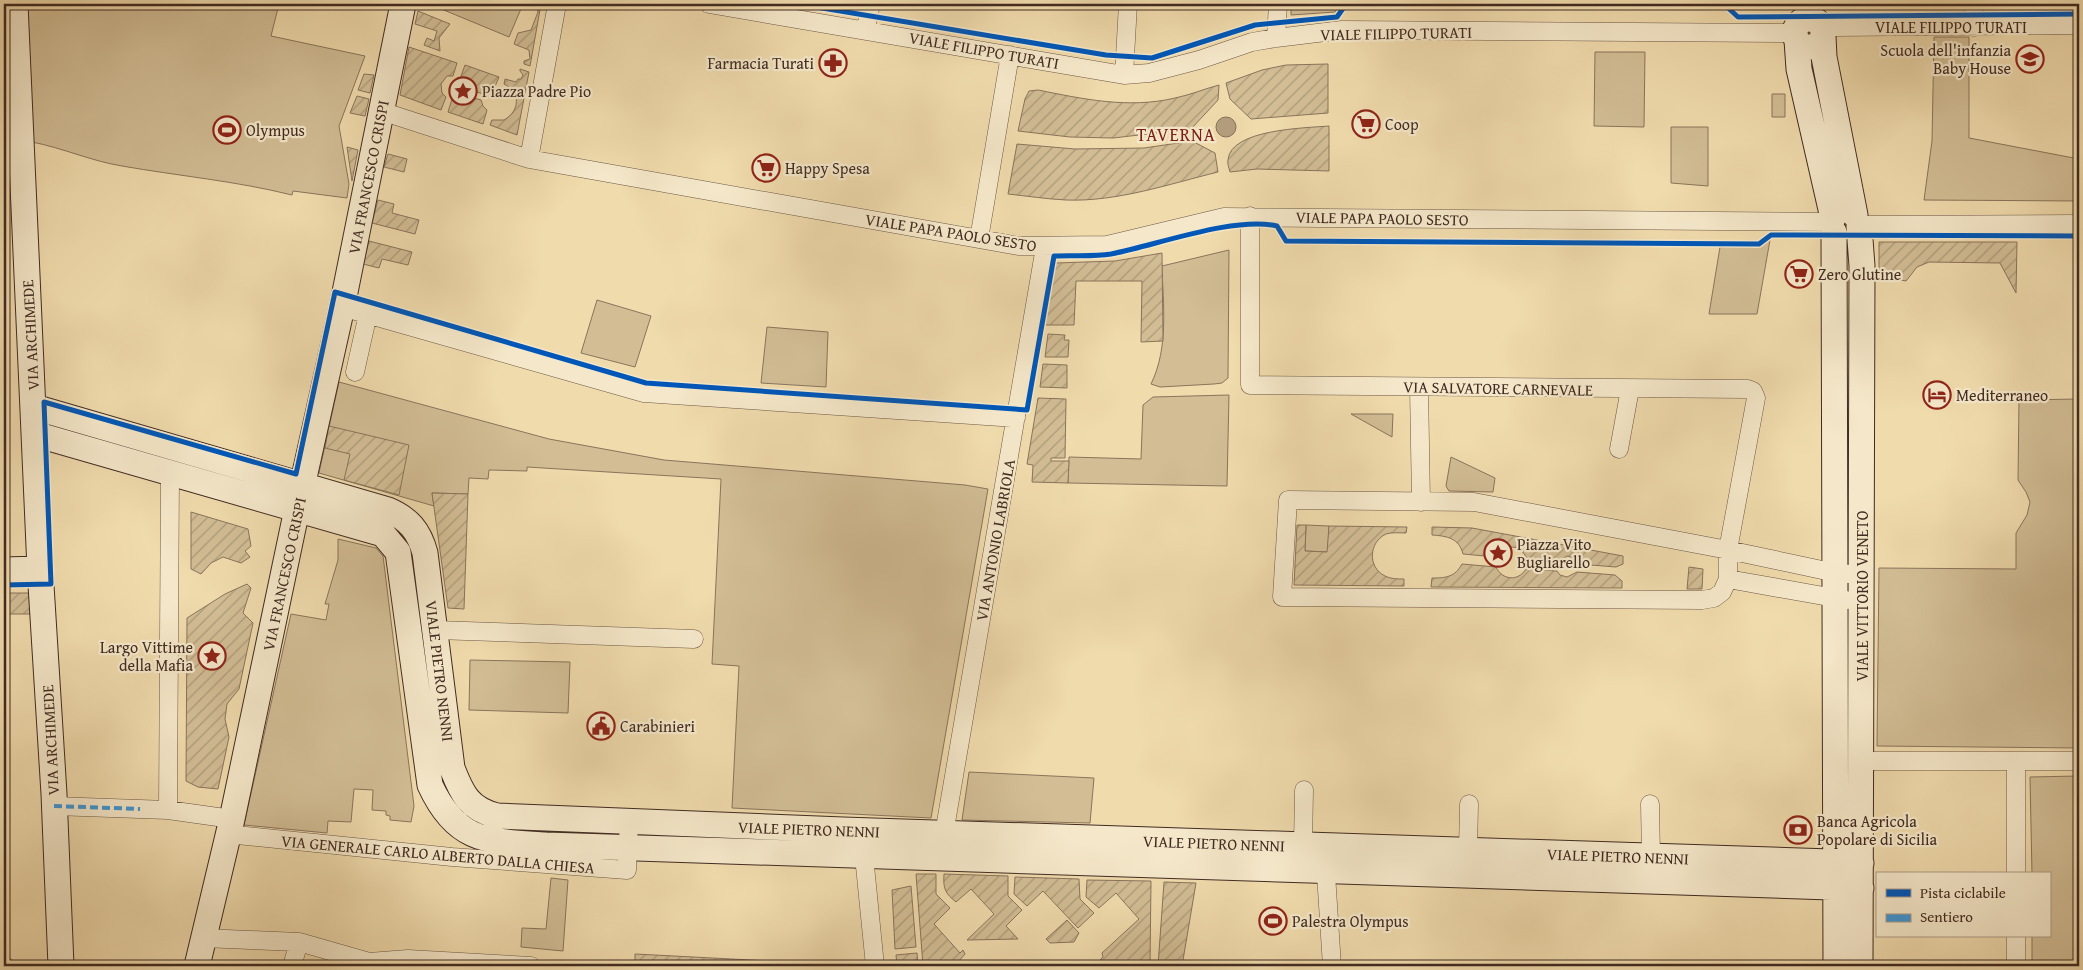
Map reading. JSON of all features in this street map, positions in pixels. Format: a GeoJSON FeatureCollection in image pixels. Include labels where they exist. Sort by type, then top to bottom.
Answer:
{"type":"FeatureCollection","features":[{"type":"Feature","properties":{"kind":"street","name":"VIA ARCHIMEDE"},"geometry":{"type":"LineString","coordinates":[[15,4],[40,569],[62,966]]}},
{"type":"Feature","properties":{"kind":"street","name":"VIA FRANCESCO CRISPI"},"geometry":{"type":"LineString","coordinates":[[197,966],[342,307],[403,4]]}},
{"type":"Feature","properties":{"kind":"street"},"geometry":{"type":"LineString","coordinates":[[530,160],[557,4]]}},
{"type":"Feature","properties":{"kind":"street","name":"VIALE FILIPPO TURATI"},"geometry":{"type":"LineString","coordinates":[[709,4],[866,29],[1124,75],[1149,73],[1199,60],[1252,42],[1342,30],[1796,34]]}},
{"type":"Feature","properties":{"kind":"street"},"geometry":{"type":"LineString","coordinates":[[866,29],[871,4]]}},
{"type":"Feature","properties":{"kind":"street"},"geometry":{"type":"LineString","coordinates":[[1124,75],[1128,4]]}},
{"type":"Feature","properties":{"kind":"street"},"geometry":{"type":"LineString","coordinates":[[1276,38],[1278,4]]}},
{"type":"Feature","properties":{"kind":"street","name":"VIALE VITTORIO VENETO"},"geometry":{"type":"LineString","coordinates":[[1794,4],[1799,69],[1845,223],[1862,266],[1860,966]]}},
{"type":"Feature","properties":{"kind":"street"},"geometry":{"type":"LineString","coordinates":[[1974,4],[1974,27]]}},
{"type":"Feature","properties":{"kind":"street"},"geometry":{"type":"LineString","coordinates":[[1796,34],[1801,45],[1815,46],[1820,42],[1821,23]]}},
{"type":"Feature","properties":{"kind":"street","name":"VIALE FILIPPO TURATI"},"geometry":{"type":"LineString","coordinates":[[1821,23],[1834,27],[2079,25]]}},
{"type":"Feature","properties":{"kind":"street","name":"VIALE VITTORIO VENETO"},"geometry":{"type":"LineString","coordinates":[[1821,23],[1845,223],[1836,573],[1836,966]]}},
{"type":"Feature","properties":{"kind":"street"},"geometry":{"type":"LineString","coordinates":[[979,239],[1010,55]]}},
{"type":"Feature","properties":{"kind":"street","name":"VIALE PAPA PAOLO SESTO"},"geometry":{"type":"LineString","coordinates":[[381,110],[530,160],[1018,246],[1107,245],[1224,217],[1250,216],[2079,224]]}},
{"type":"Feature","properties":{"kind":"street","name":"VIA SALVATORE CARNEVALE"},"geometry":{"type":"LineString","coordinates":[[1250,216],[1250,385],[1748,389],[1755,394],[1728,550],[1728,579]]}},
{"type":"Feature","properties":{"kind":"street","name":"VIA ANTONIO LABRIOLA"},"geometry":{"type":"LineString","coordinates":[[944,834],[1045,247]]}},
{"type":"Feature","properties":{"kind":"street"},"geometry":{"type":"LineString","coordinates":[[342,307],[644,393],[1016,418]]}},
{"type":"Feature","properties":{"kind":"street"},"geometry":{"type":"LineString","coordinates":[[355,372],[368,314]]}},
{"type":"Feature","properties":{"kind":"street"},"geometry":{"type":"LineString","coordinates":[[1419,387],[1421,502]]}},
{"type":"Feature","properties":{"kind":"street"},"geometry":{"type":"LineString","coordinates":[[1619,450],[1630,389]]}},
{"type":"Feature","properties":{"kind":"street","name":"VIALE PIETRO NENNI"},"geometry":{"type":"LineString","coordinates":[[34,407],[303,484],[396,513],[407,520],[421,538],[425,553],[452,768],[458,783],[472,805],[482,812],[497,816],[882,832],[1861,863]]}},
{"type":"Feature","properties":{"kind":"street"},"geometry":{"type":"LineString","coordinates":[[35,434],[297,509],[391,543],[421,538]]}},
{"type":"Feature","properties":{"kind":"street"},"geometry":{"type":"LineString","coordinates":[[168,810],[170,473]]}},
{"type":"Feature","properties":{"kind":"street"},"geometry":{"type":"LineString","coordinates":[[1862,575],[1836,573],[1728,550],[1474,502],[1288,500],[1282,597],[1702,600],[1714,598],[1722,592],[1728,579],[1862,602]]}},
{"type":"Feature","properties":{"kind":"street"},"geometry":{"type":"LineString","coordinates":[[391,543],[396,513]]}},
{"type":"Feature","properties":{"kind":"street","name":"VIALE PIETRO NENNI"},"geometry":{"type":"LineString","coordinates":[[391,543],[430,785],[436,799],[454,823],[481,838],[546,845],[628,848],[1861,888]]}},
{"type":"Feature","properties":{"kind":"street"},"geometry":{"type":"LineString","coordinates":[[4,570],[40,569]]}},
{"type":"Feature","properties":{"kind":"street"},"geometry":{"type":"LineString","coordinates":[[436,630],[694,638]]}},
{"type":"Feature","properties":{"kind":"street"},"geometry":{"type":"LineString","coordinates":[[1862,761],[2079,761]]}},
{"type":"Feature","properties":{"kind":"street"},"geometry":{"type":"LineString","coordinates":[[2016,761],[2016,872]]}},
{"type":"Feature","properties":{"kind":"street"},"geometry":{"type":"LineString","coordinates":[[436,799],[458,783]]}},
{"type":"Feature","properties":{"kind":"street"},"geometry":{"type":"LineString","coordinates":[[1304,790],[1314,846],[1325,871],[1332,966]]}},
{"type":"Feature","properties":{"kind":"street"},"geometry":{"type":"LineString","coordinates":[[1468,851],[1469,804]]}},
{"type":"Feature","properties":{"kind":"street"},"geometry":{"type":"LineString","coordinates":[[1650,804],[1651,857]]}},
{"type":"Feature","properties":{"kind":"street","name":"VIA GENERALE CARLO ALBERTO DALLA CHIESA"},"geometry":{"type":"LineString","coordinates":[[54,806],[168,810],[229,826],[452,857],[627,870],[628,848]]}},
{"type":"Feature","properties":{"kind":"street"},"geometry":{"type":"LineString","coordinates":[[452,857],[482,812]]}},
{"type":"Feature","properties":{"kind":"street"},"geometry":{"type":"LineString","coordinates":[[628,848],[629,821]]}},
{"type":"Feature","properties":{"kind":"street"},"geometry":{"type":"LineString","coordinates":[[843,830],[863,856],[875,966]]}},
{"type":"Feature","properties":{"kind":"street"},"geometry":{"type":"LineString","coordinates":[[863,856],[882,832]]}},
{"type":"Feature","properties":{"kind":"street"},"geometry":{"type":"LineString","coordinates":[[1180,866],[1181,842]]}},
{"type":"Feature","properties":{"kind":"street"},"geometry":{"type":"LineString","coordinates":[[1592,880],[1593,855]]}},
{"type":"Feature","properties":{"kind":"street"},"geometry":{"type":"LineString","coordinates":[[203,938],[299,942],[372,964],[408,959],[531,966]]}},
{"type":"Feature","properties":{"kind":"street"},"geometry":{"type":"LineString","coordinates":[[2016,938],[2016,966]]}},
{"type":"Feature","properties":{"kind":"street"},"geometry":{"type":"LineString","coordinates":[[292,966],[299,942]]}},
{"type":"Feature","properties":{"kind":"shaded area"},"geometry":{"type":"Polygon","coordinates":[[[26,4],[279,4],[271,36],[365,56],[339,126],[349,184],[347,198],[293,191],[292,195],[229,182],[122,166],[32,142],[26,4]]]}},
{"type":"Feature","properties":{"kind":"shaded area"},"geometry":{"type":"Polygon","coordinates":[[[441,4],[523,4],[509,37],[439,8],[441,4]]]}},
{"type":"Feature","properties":{"kind":"shaded area"},"geometry":{"type":"Polygon","coordinates":[[[536,4],[541,4],[530,66],[524,64],[524,61],[530,59],[529,50],[514,44],[518,33],[531,30],[538,12],[536,4]]]}},
{"type":"Feature","properties":{"kind":"shaded area"},"geometry":{"type":"Polygon","coordinates":[[[1291,4],[1340,4],[1335,12],[1291,15],[1291,4]]]}},
{"type":"Feature","properties":{"kind":"shaded area"},"geometry":{"type":"Polygon","coordinates":[[[418,11],[450,24],[439,38],[440,51],[424,45],[427,38],[434,41],[437,31],[415,24],[418,11]]]}},
{"type":"Feature","properties":{"kind":"shaded area"},"geometry":{"type":"Polygon","coordinates":[[[1934,37],[1969,37],[1969,138],[2079,159],[2079,201],[1924,200],[1932,141],[1934,37]]]}},
{"type":"Feature","properties":{"kind":"shaded area"},"geometry":{"type":"Polygon","coordinates":[[[409,47],[457,63],[453,76],[447,76],[441,84],[442,93],[446,97],[441,110],[400,95],[409,47]]]}},
{"type":"Feature","properties":{"kind":"shaded area"},"geometry":{"type":"Polygon","coordinates":[[[1595,52],[1645,52],[1644,127],[1594,126],[1595,52]]]}},
{"type":"Feature","properties":{"kind":"shaded area"},"geometry":{"type":"Polygon","coordinates":[[[1328,64],[1328,113],[1251,119],[1230,99],[1226,83],[1262,70],[1286,65],[1328,64]]]}},
{"type":"Feature","properties":{"kind":"shaded area"},"geometry":{"type":"Polygon","coordinates":[[[465,65],[499,77],[494,89],[483,94],[466,88],[460,79],[465,65]]]}},
{"type":"Feature","properties":{"kind":"shaded area"},"geometry":{"type":"Polygon","coordinates":[[[520,69],[529,72],[517,135],[490,125],[492,120],[504,120],[516,107],[516,97],[510,87],[504,84],[505,79],[516,82],[518,79],[521,79],[523,75],[520,69]]]}},
{"type":"Feature","properties":{"kind":"shaded area"},"geometry":{"type":"Polygon","coordinates":[[[364,74],[374,75],[370,93],[358,90],[364,74]]]}},
{"type":"Feature","properties":{"kind":"shaded area"},"geometry":{"type":"Polygon","coordinates":[[[1219,85],[1218,100],[1191,129],[1113,138],[1070,137],[1018,131],[1025,99],[1029,91],[1038,90],[1106,102],[1141,103],[1175,98],[1219,85]]]}},
{"type":"Feature","properties":{"kind":"shaded area"},"geometry":{"type":"Polygon","coordinates":[[[1772,94],[1785,94],[1785,117],[1772,117],[1772,94]]]}},
{"type":"Feature","properties":{"kind":"shaded area"},"geometry":{"type":"Polygon","coordinates":[[[464,95],[481,100],[487,110],[483,124],[448,112],[452,99],[458,99],[464,95]]]}},
{"type":"Feature","properties":{"kind":"shaded area"},"geometry":{"type":"Polygon","coordinates":[[[357,96],[369,99],[365,116],[350,113],[357,96]]]}},
{"type":"Feature","properties":{"kind":"shaded area"},"geometry":{"type":"Polygon","coordinates":[[[1222,117],[1230,117],[1236,123],[1236,131],[1230,137],[1222,137],[1216,131],[1216,123],[1222,117]]]}},
{"type":"Feature","properties":{"kind":"shaded area"},"geometry":{"type":"Polygon","coordinates":[[[1329,126],[1329,171],[1257,169],[1230,172],[1228,160],[1232,150],[1241,142],[1255,136],[1287,129],[1329,126]]]}},
{"type":"Feature","properties":{"kind":"shaded area"},"geometry":{"type":"Polygon","coordinates":[[[1671,127],[1708,127],[1708,186],[1671,183],[1671,127]]]}},
{"type":"Feature","properties":{"kind":"shaded area"},"geometry":{"type":"Polygon","coordinates":[[[1192,141],[1215,153],[1218,172],[1124,195],[1085,200],[1008,194],[1017,144],[1075,149],[1144,148],[1192,141]]]}},
{"type":"Feature","properties":{"kind":"shaded area"},"geometry":{"type":"Polygon","coordinates":[[[347,147],[358,150],[352,181],[347,147]]]}},
{"type":"Feature","properties":{"kind":"shaded area"},"geometry":{"type":"Polygon","coordinates":[[[388,154],[407,159],[404,172],[384,167],[388,154]]]}},
{"type":"Feature","properties":{"kind":"shaded area"},"geometry":{"type":"Polygon","coordinates":[[[378,200],[394,204],[392,213],[419,220],[415,234],[372,223],[378,200]]]}},
{"type":"Feature","properties":{"kind":"shaded area"},"geometry":{"type":"Polygon","coordinates":[[[1770,240],[1757,314],[1709,314],[1720,247],[1760,247],[1770,240]]]}},
{"type":"Feature","properties":{"kind":"shaded area"},"geometry":{"type":"Polygon","coordinates":[[[369,241],[412,252],[408,265],[382,259],[379,268],[363,264],[369,241]]]}},
{"type":"Feature","properties":{"kind":"shaded area"},"geometry":{"type":"Polygon","coordinates":[[[1879,242],[2017,242],[2016,293],[2000,263],[1929,262],[1917,267],[1906,281],[1879,276],[1879,242]]]}},
{"type":"Feature","properties":{"kind":"shaded area"},"geometry":{"type":"Polygon","coordinates":[[[1229,250],[1228,378],[1222,383],[1214,384],[1160,387],[1151,384],[1157,370],[1163,341],[1162,266],[1229,250]]]}},
{"type":"Feature","properties":{"kind":"shaded area"},"geometry":{"type":"Polygon","coordinates":[[[1162,253],[1163,341],[1141,342],[1142,281],[1076,281],[1074,325],[1045,325],[1056,263],[1115,261],[1162,253]]]}},
{"type":"Feature","properties":{"kind":"shaded area"},"geometry":{"type":"Polygon","coordinates":[[[597,300],[651,316],[635,367],[581,353],[597,300]]]}},
{"type":"Feature","properties":{"kind":"shaded area"},"geometry":{"type":"Polygon","coordinates":[[[767,327],[828,332],[826,387],[761,383],[767,327]]]}},
{"type":"Feature","properties":{"kind":"shaded area"},"geometry":{"type":"Polygon","coordinates":[[[1048,334],[1065,335],[1064,340],[1069,340],[1068,357],[1045,357],[1048,334]]]}},
{"type":"Feature","properties":{"kind":"shaded area"},"geometry":{"type":"Polygon","coordinates":[[[1043,364],[1067,365],[1067,388],[1040,387],[1043,364]]]}},
{"type":"Feature","properties":{"kind":"shaded area"},"geometry":{"type":"Polygon","coordinates":[[[339,382],[549,439],[664,460],[965,485],[988,489],[931,818],[732,808],[739,666],[712,664],[721,479],[527,467],[527,471],[489,470],[488,479],[469,478],[468,494],[432,493],[434,506],[319,473],[339,382]]]}},
{"type":"Feature","properties":{"kind":"shaded area"},"geometry":{"type":"Polygon","coordinates":[[[1229,395],[1227,486],[1068,483],[1069,457],[1141,459],[1143,405],[1153,397],[1229,395]]]}},
{"type":"Feature","properties":{"kind":"shaded area"},"geometry":{"type":"Polygon","coordinates":[[[1038,398],[1066,399],[1065,458],[1051,458],[1051,461],[1069,461],[1068,483],[1032,482],[1033,465],[1027,464],[1038,398]]]}},
{"type":"Feature","properties":{"kind":"shaded area"},"geometry":{"type":"Polygon","coordinates":[[[2079,399],[2079,748],[1877,746],[1879,568],[2016,569],[2016,533],[2027,515],[2030,502],[2018,480],[2019,400],[2079,399]]]}},
{"type":"Feature","properties":{"kind":"shaded area"},"geometry":{"type":"Polygon","coordinates":[[[1351,414],[1393,414],[1392,437],[1351,414]]]}},
{"type":"Feature","properties":{"kind":"shaded area"},"geometry":{"type":"Polygon","coordinates":[[[329,426],[409,445],[399,495],[344,480],[350,454],[325,448],[329,426]]]}},
{"type":"Feature","properties":{"kind":"shaded area"},"geometry":{"type":"Polygon","coordinates":[[[1451,457],[1495,478],[1493,492],[1449,491],[1446,486],[1451,457]]]}},
{"type":"Feature","properties":{"kind":"shaded area"},"geometry":{"type":"Polygon","coordinates":[[[432,493],[468,494],[464,609],[448,608],[432,493]]]}},
{"type":"Feature","properties":{"kind":"shaded area"},"geometry":{"type":"Polygon","coordinates":[[[191,512],[248,529],[251,546],[245,551],[250,557],[241,563],[223,557],[211,563],[201,574],[191,569],[191,512]]]}},
{"type":"Feature","properties":{"kind":"shaded area"},"geometry":{"type":"Polygon","coordinates":[[[1297,525],[1306,525],[1305,551],[1327,552],[1329,526],[1407,527],[1406,533],[1388,533],[1380,538],[1373,548],[1372,555],[1375,567],[1379,572],[1390,578],[1404,579],[1404,586],[1294,585],[1297,525]]]}},
{"type":"Feature","properties":{"kind":"shaded area"},"geometry":{"type":"Polygon","coordinates":[[[1306,525],[1329,526],[1328,552],[1305,551],[1306,525]]]}},
{"type":"Feature","properties":{"kind":"shaded area"},"geometry":{"type":"Polygon","coordinates":[[[1432,527],[1472,528],[1623,556],[1623,564],[1616,567],[1578,564],[1574,558],[1567,556],[1558,562],[1527,559],[1521,550],[1513,547],[1504,549],[1496,557],[1463,554],[1459,544],[1452,539],[1432,535],[1432,527]]]}},
{"type":"Feature","properties":{"kind":"shaded area"},"geometry":{"type":"Polygon","coordinates":[[[338,539],[376,548],[383,556],[414,806],[411,822],[390,820],[390,816],[386,815],[386,811],[372,810],[373,790],[354,789],[351,822],[328,821],[327,833],[244,825],[291,614],[326,620],[329,604],[325,604],[338,560],[338,539]]]}},
{"type":"Feature","properties":{"kind":"shaded area"},"geometry":{"type":"Polygon","coordinates":[[[1462,564],[1496,567],[1502,575],[1510,578],[1519,576],[1526,569],[1557,571],[1560,575],[1567,577],[1577,572],[1615,575],[1622,581],[1622,588],[1431,587],[1432,578],[1450,576],[1462,564]]]}},
{"type":"Feature","properties":{"kind":"shaded area"},"geometry":{"type":"Polygon","coordinates":[[[1689,567],[1703,569],[1702,589],[1687,589],[1689,567]]]}},
{"type":"Feature","properties":{"kind":"shaded area"},"geometry":{"type":"Polygon","coordinates":[[[247,584],[251,588],[243,613],[253,623],[239,689],[227,704],[225,719],[229,737],[218,789],[198,787],[186,781],[187,618],[225,594],[247,584]]]}},
{"type":"Feature","properties":{"kind":"shaded area"},"geometry":{"type":"Polygon","coordinates":[[[4,593],[29,593],[30,614],[4,614],[4,593]]]}},
{"type":"Feature","properties":{"kind":"shaded area"},"geometry":{"type":"Polygon","coordinates":[[[470,660],[570,662],[568,713],[469,710],[470,660]]]}},
{"type":"Feature","properties":{"kind":"shaded area"},"geometry":{"type":"Polygon","coordinates":[[[969,772],[1094,778],[1090,823],[962,820],[969,772]]]}},
{"type":"Feature","properties":{"kind":"shaded area"},"geometry":{"type":"Polygon","coordinates":[[[2079,776],[2079,966],[2032,966],[2032,938],[2050,938],[2050,872],[2032,872],[2030,777],[2079,776]]]}},
{"type":"Feature","properties":{"kind":"shaded area"},"geometry":{"type":"Polygon","coordinates":[[[916,874],[936,874],[936,894],[950,908],[934,924],[960,953],[963,950],[965,954],[957,966],[923,966],[916,874]]]}},
{"type":"Feature","properties":{"kind":"shaded area"},"geometry":{"type":"Polygon","coordinates":[[[944,874],[1008,876],[1008,896],[1022,910],[1006,926],[1018,939],[967,940],[994,914],[971,889],[956,902],[949,896],[946,890],[944,874]]]}},
{"type":"Feature","properties":{"kind":"shaded area"},"geometry":{"type":"Polygon","coordinates":[[[1015,877],[1079,879],[1080,899],[1094,913],[1078,928],[1043,891],[1027,906],[1014,894],[1015,877]]]}},
{"type":"Feature","properties":{"kind":"shaded area"},"geometry":{"type":"Polygon","coordinates":[[[551,878],[568,880],[563,951],[521,947],[522,928],[546,929],[551,878]]]}},
{"type":"Feature","properties":{"kind":"shaded area"},"geometry":{"type":"Polygon","coordinates":[[[1087,880],[1151,881],[1150,965],[1102,966],[1099,961],[1103,957],[1102,953],[1139,919],[1116,893],[1099,908],[1086,897],[1087,880]]]}},
{"type":"Feature","properties":{"kind":"shaded area"},"geometry":{"type":"Polygon","coordinates":[[[1164,882],[1196,883],[1182,966],[1158,966],[1164,882]]]}},
{"type":"Feature","properties":{"kind":"shaded area"},"geometry":{"type":"Polygon","coordinates":[[[911,886],[916,947],[895,949],[892,890],[911,886]]]}},
{"type":"Feature","properties":{"kind":"shaded area"},"geometry":{"type":"Polygon","coordinates":[[[1067,920],[1079,933],[1074,942],[1050,943],[1046,939],[1067,920]]]}},
{"type":"Feature","properties":{"kind":"shaded area"},"geometry":{"type":"Polygon","coordinates":[[[917,953],[918,966],[897,966],[896,955],[917,953]]]}},
{"type":"Feature","properties":{"kind":"shaded area"},"geometry":{"type":"Polygon","coordinates":[[[635,954],[828,964],[828,966],[635,966],[635,954]]]}},
{"type":"Feature","properties":{"kind":"marked path"},"geometry":{"type":"LineString","coordinates":[[54,806],[140,809]]}},
{"type":"Feature","properties":{"kind":"cycle path"},"geometry":{"type":"LineString","coordinates":[[798,4],[1106,55],[1152,58],[1255,25],[1337,17],[1344,7],[1726,6],[1738,17],[2079,14]]}},
{"type":"Feature","properties":{"kind":"cycle path"},"geometry":{"type":"LineString","coordinates":[[4,585],[51,584],[44,402],[296,474],[335,292],[646,383],[1027,410],[1054,256],[1111,254],[1218,228],[1259,224],[1277,226],[1286,241],[1759,244],[1771,235],[2079,236]]}},
{"type":"Feature","properties":{"kind":"place","name":"Scuola dell'infanzia Baby House"},"geometry":{"type":"Point","coordinates":[2030,59]}},
{"type":"Feature","properties":{"kind":"place","name":"Farmacia Turati"},"geometry":{"type":"Point","coordinates":[833,63]}},
{"type":"Feature","properties":{"kind":"place","name":"Piazza Padre Pio"},"geometry":{"type":"Point","coordinates":[463,91]}},
{"type":"Feature","properties":{"kind":"place","name":"Coop"},"geometry":{"type":"Point","coordinates":[1366,124]}},
{"type":"Feature","properties":{"kind":"place","name":"Olympus"},"geometry":{"type":"Point","coordinates":[227,130]}},
{"type":"Feature","properties":{"kind":"place","name":"Happy Spesa"},"geometry":{"type":"Point","coordinates":[766,168]}},
{"type":"Feature","properties":{"kind":"place","name":"Zero Glutine"},"geometry":{"type":"Point","coordinates":[1799,274]}},
{"type":"Feature","properties":{"kind":"place","name":"Mediterraneo"},"geometry":{"type":"Point","coordinates":[1937,395]}},
{"type":"Feature","properties":{"kind":"place","name":"Piazza Vito Bugliarello"},"geometry":{"type":"Point","coordinates":[1498,553]}},
{"type":"Feature","properties":{"kind":"place","name":"Largo Vittime della Mafia"},"geometry":{"type":"Point","coordinates":[212,656]}},
{"type":"Feature","properties":{"kind":"place","name":"Carabinieri"},"geometry":{"type":"Point","coordinates":[601,726]}},
{"type":"Feature","properties":{"kind":"place","name":"Banca Agricola Popolare di Sicilia"},"geometry":{"type":"Point","coordinates":[1798,830]}},
{"type":"Feature","properties":{"kind":"place","name":"Palestra Olympus"},"geometry":{"type":"Point","coordinates":[1273,921]}},
{"type":"Feature","properties":{"kind":"district","name":"TAVERNA"},"geometry":{"type":"Point","coordinates":[1176,135]}}]}
